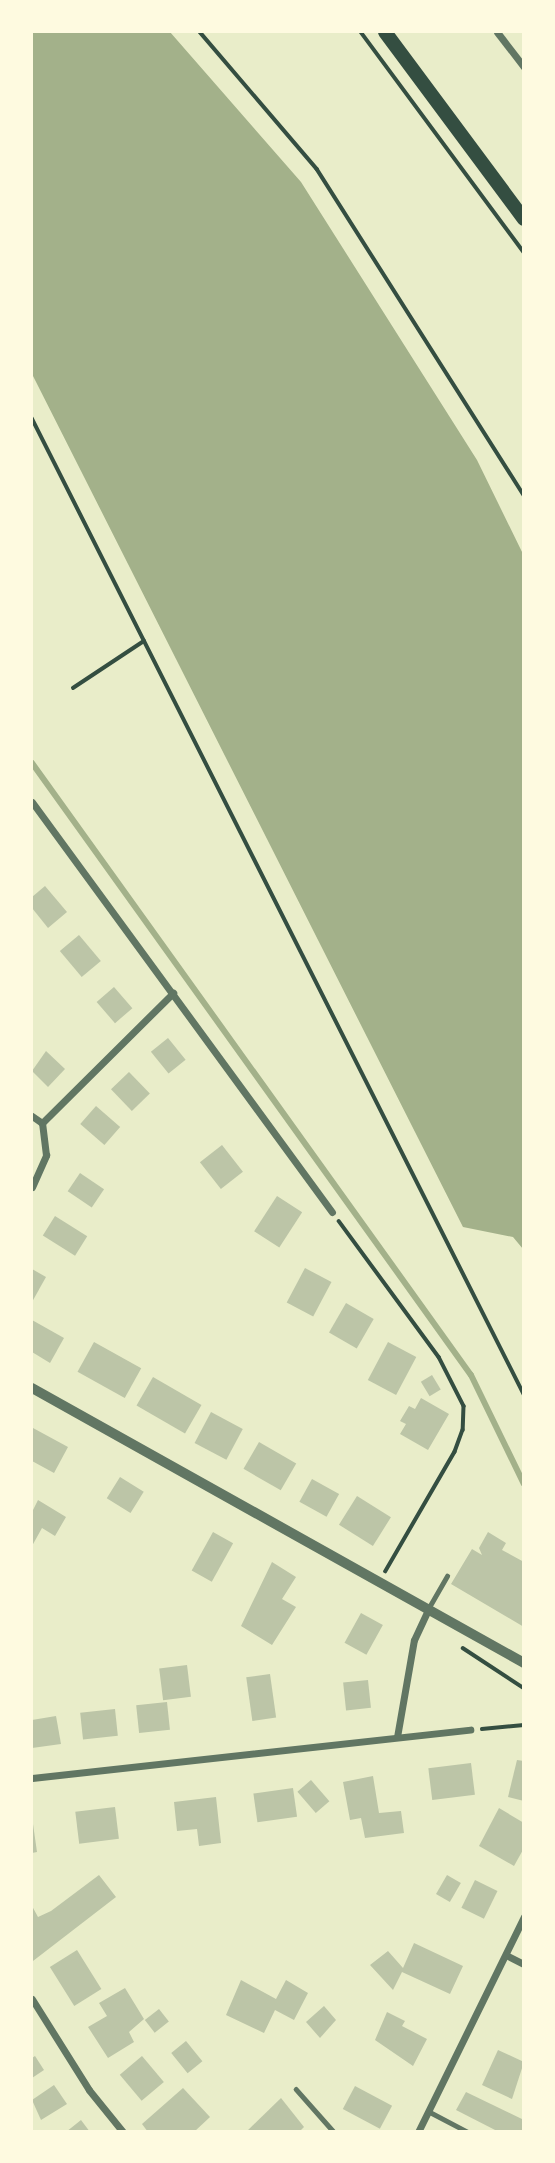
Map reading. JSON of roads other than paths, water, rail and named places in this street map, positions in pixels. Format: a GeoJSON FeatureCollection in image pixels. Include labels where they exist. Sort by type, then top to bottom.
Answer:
{"type":"FeatureCollection","features":[{"type":"Feature","properties":{"kind":"main road"},"geometry":{"type":"LineString","coordinates":[[385,32],[523,219]]}},
{"type":"Feature","properties":{"kind":"street"},"geometry":{"type":"LineString","coordinates":[[497,32],[523,67]]}},
{"type":"Feature","properties":{"kind":"street"},"geometry":{"type":"LineString","coordinates":[[32,802],[332,1212]]}},
{"type":"Feature","properties":{"kind":"street"},"geometry":{"type":"LineString","coordinates":[[42,1124],[173,993]]}},
{"type":"Feature","properties":{"kind":"street"},"geometry":{"type":"LineString","coordinates":[[32,1116],[42,1124],[46,1155],[32,1186]]}},
{"type":"Feature","properties":{"kind":"street"},"geometry":{"type":"LineString","coordinates":[[32,1388],[523,1663]]}},
{"type":"Feature","properties":{"kind":"street"},"geometry":{"type":"LineString","coordinates":[[397,1737],[414,1640],[428,1610]]}},
{"type":"Feature","properties":{"kind":"street"},"geometry":{"type":"LineString","coordinates":[[32,1777],[470,1730]]}},
{"type":"Feature","properties":{"kind":"street"},"geometry":{"type":"LineString","coordinates":[[418,2132],[523,1917]]}},
{"type":"Feature","properties":{"kind":"street"},"geometry":{"type":"LineString","coordinates":[[506,1955],[523,1964]]}},
{"type":"Feature","properties":{"kind":"street"},"geometry":{"type":"LineString","coordinates":[[32,1999],[89,2090],[123,2132]]}},
{"type":"Feature","properties":{"kind":"lane"},"geometry":{"type":"LineString","coordinates":[[428,1610],[447,1576]]}},
{"type":"Feature","properties":{"kind":"lane"},"geometry":{"type":"LineString","coordinates":[[296,2089],[334,2132]]}},
{"type":"Feature","properties":{"kind":"lane"},"geometry":{"type":"LineString","coordinates":[[428,2112],[468,2132]]}},
{"type":"Feature","properties":{"kind":"waterway"},"geometry":{"type":"LineString","coordinates":[[32,763],[471,1375],[524,1484]]}}]}
